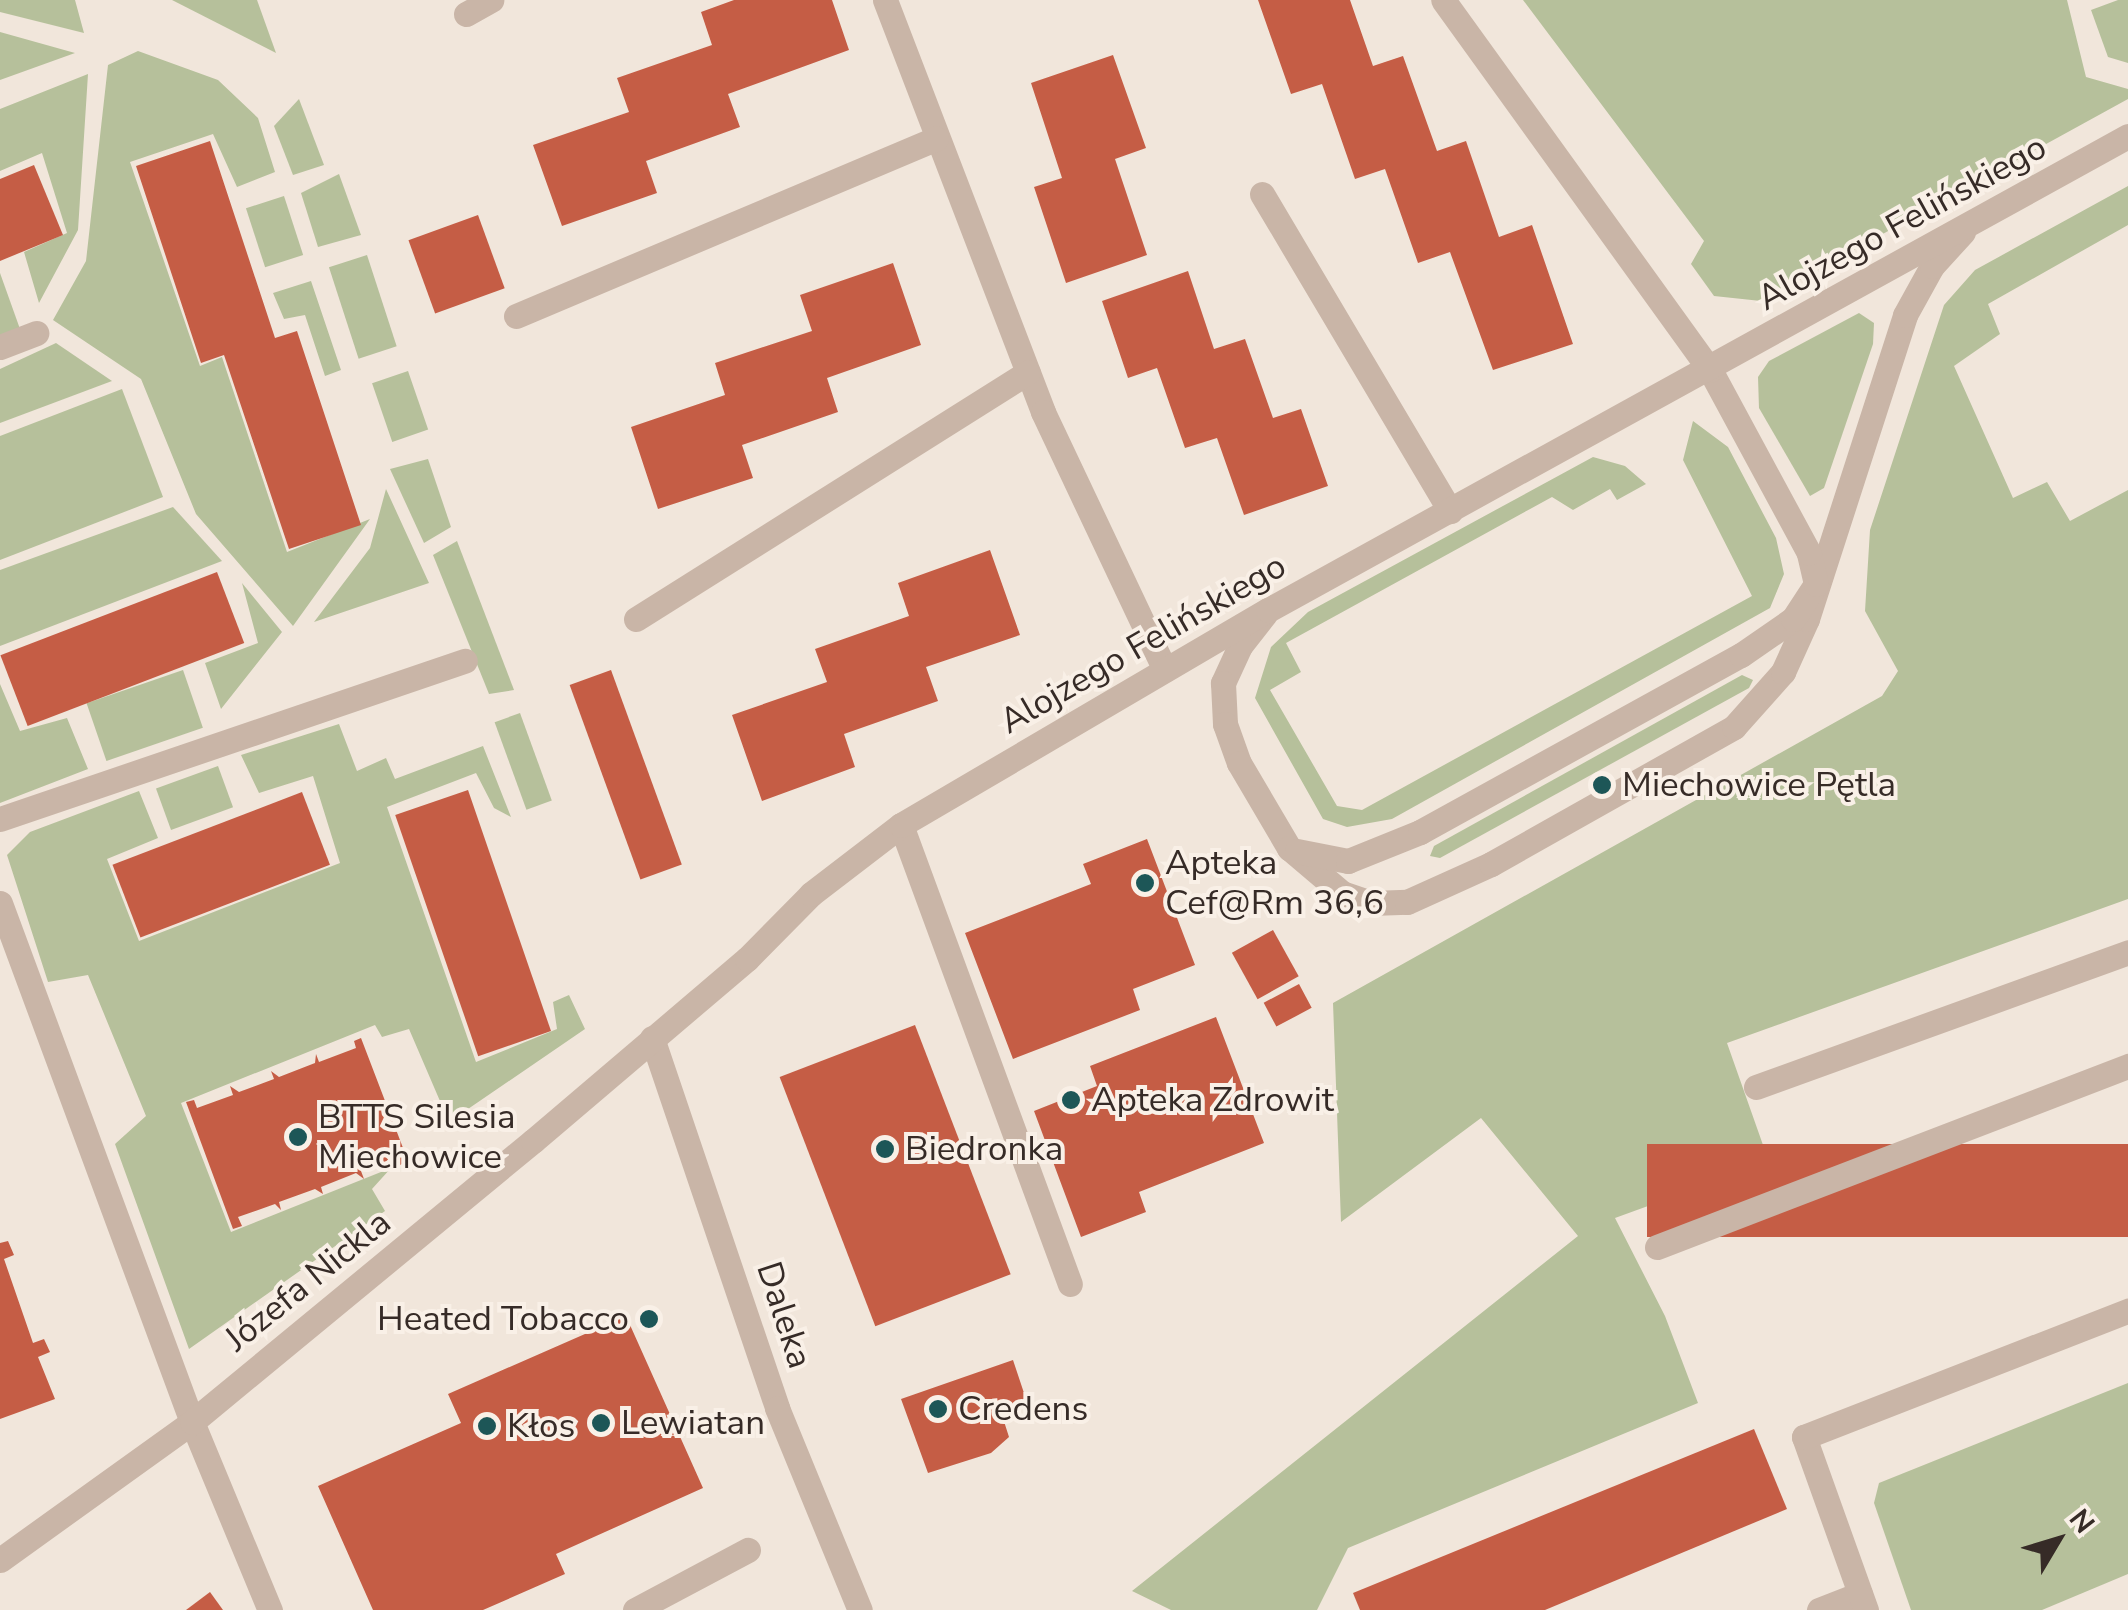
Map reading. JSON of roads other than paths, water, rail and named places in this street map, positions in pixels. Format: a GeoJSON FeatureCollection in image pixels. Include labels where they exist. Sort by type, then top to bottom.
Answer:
{"type":"FeatureCollection","features":[{"type":"Feature","properties":{"kind":"street"},"geometry":{"type":"LineString","coordinates":[[466,14],[491,0]]}},
{"type":"Feature","properties":{"kind":"street"},"geometry":{"type":"LineString","coordinates":[[885,0],[1028,372],[1165,670]]}},
{"type":"Feature","properties":{"kind":"street"},"geometry":{"type":"LineString","coordinates":[[1289,848],[1318,860],[1348,861],[1420,832],[1741,655],[1793,619],[1816,584],[1810,553],[1710,370],[1444,0]]}},
{"type":"Feature","properties":{"kind":"street","name":"Alojzego Felińskiego"},"geometry":{"type":"LineString","coordinates":[[652,1038],[811,894],[901,825],[1268,610],[1963,232],[2128,136]]}},
{"type":"Feature","properties":{"kind":"street"},"geometry":{"type":"LineString","coordinates":[[516,316],[936,139]]}},
{"type":"Feature","properties":{"kind":"street"},"geometry":{"type":"LineString","coordinates":[[1262,194],[1450,511]]}},
{"type":"Feature","properties":{"kind":"street"},"geometry":{"type":"LineString","coordinates":[[1268,610],[1240,646],[1224,683],[1225,724],[1239,763],[1289,848],[1342,893],[1372,903],[1407,902],[1446,888],[1734,727],[1795,651],[1905,315],[1932,266],[1963,232]]}},
{"type":"Feature","properties":{"kind":"street"},"geometry":{"type":"LineString","coordinates":[[0,347],[36,333]]}},
{"type":"Feature","properties":{"kind":"street"},"geometry":{"type":"LineString","coordinates":[[636,619],[1028,372]]}},
{"type":"Feature","properties":{"kind":"street"},"geometry":{"type":"LineString","coordinates":[[0,819],[466,661]]}},
{"type":"Feature","properties":{"kind":"street"},"geometry":{"type":"LineString","coordinates":[[901,825],[1070,1284]]}},
{"type":"Feature","properties":{"kind":"street"},"geometry":{"type":"LineString","coordinates":[[0,904],[192,1422],[270,1610]]}},
{"type":"Feature","properties":{"kind":"street"},"geometry":{"type":"LineString","coordinates":[[1756,1087],[2128,952]]}},
{"type":"Feature","properties":{"kind":"street","name":"Józefa Nickla"},"geometry":{"type":"LineString","coordinates":[[0,1560],[192,1422],[652,1038]]}},
{"type":"Feature","properties":{"kind":"street","name":"Daleka"},"geometry":{"type":"LineString","coordinates":[[652,1038],[777,1408],[860,1610]]}},
{"type":"Feature","properties":{"kind":"street"},"geometry":{"type":"LineString","coordinates":[[1657,1247],[2128,1066]]}},
{"type":"Feature","properties":{"kind":"street"},"geometry":{"type":"LineString","coordinates":[[1819,1610],[1863,1602],[1804,1437],[2128,1311]]}},
{"type":"Feature","properties":{"kind":"street"},"geometry":{"type":"LineString","coordinates":[[635,1610],[748,1550]]}},
{"type":"Feature","properties":{"kind":"place","name":"Miechowice Pętla"},"geometry":{"type":"Point","coordinates":[1602,785]}},
{"type":"Feature","properties":{"kind":"place","name":"Apteka Cef@Rm 36,6"},"geometry":{"type":"Point","coordinates":[1145,883]}},
{"type":"Feature","properties":{"kind":"place","name":"Apteka Zdrowit"},"geometry":{"type":"Point","coordinates":[1071,1100]}},
{"type":"Feature","properties":{"kind":"place","name":"BTTS Silesia Miechowice"},"geometry":{"type":"Point","coordinates":[298,1137]}},
{"type":"Feature","properties":{"kind":"place","name":"Biedronka"},"geometry":{"type":"Point","coordinates":[885,1149]}},
{"type":"Feature","properties":{"kind":"place","name":"Heated Tobacco"},"geometry":{"type":"Point","coordinates":[649,1319]}},
{"type":"Feature","properties":{"kind":"place","name":"Credens"},"geometry":{"type":"Point","coordinates":[938,1409]}},
{"type":"Feature","properties":{"kind":"place","name":"Lewiatan"},"geometry":{"type":"Point","coordinates":[601,1423]}},
{"type":"Feature","properties":{"kind":"place","name":"Kłos"},"geometry":{"type":"Point","coordinates":[487,1426]}}]}
